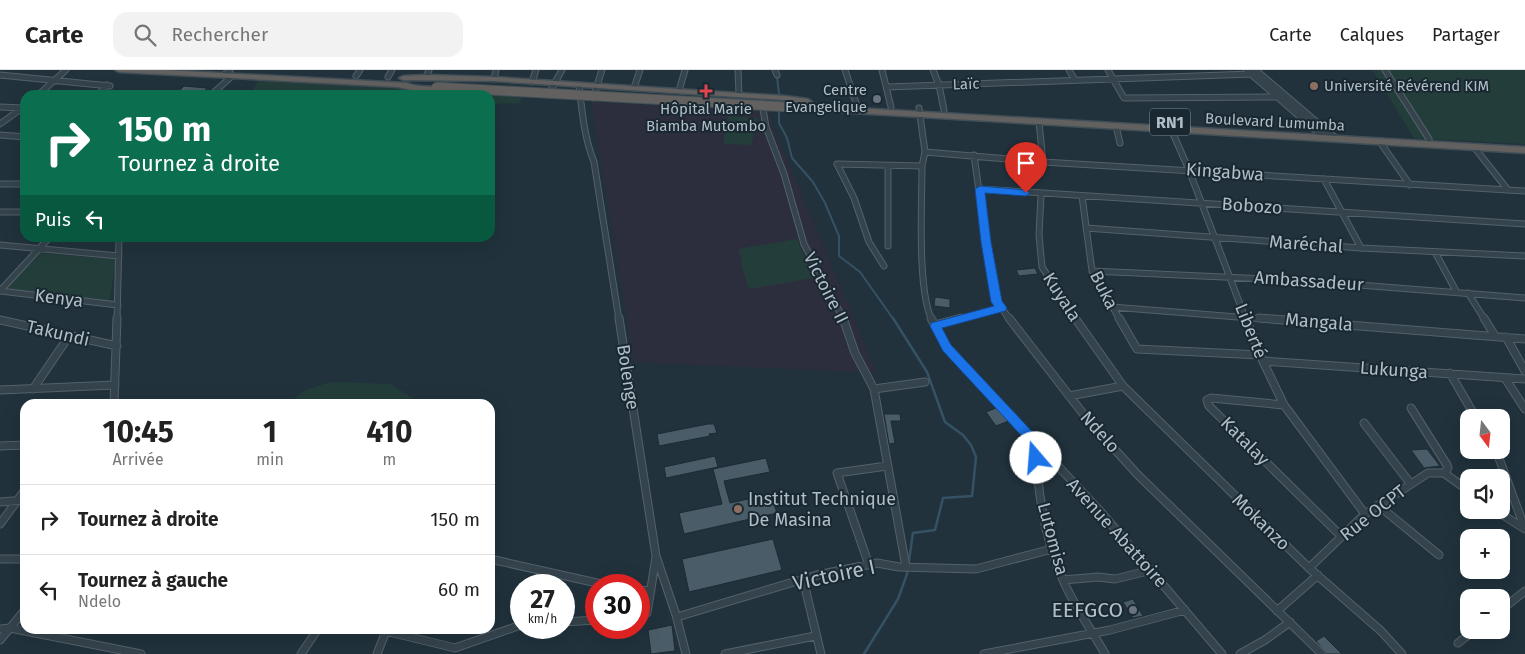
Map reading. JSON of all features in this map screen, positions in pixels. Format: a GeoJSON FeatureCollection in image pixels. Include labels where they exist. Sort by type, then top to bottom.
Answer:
{"type":"FeatureCollection","features":[{"type":"Feature","properties":{"kind":"highway","name":"RN1"},"geometry":{"type":"LineString","coordinates":[[119,70],[401,82],[424,90]]}},
{"type":"Feature","properties":{"kind":"highway","name":"RN1"},"geometry":{"type":"LineString","coordinates":[[259,70],[390,74],[401,82]]}},
{"type":"Feature","properties":{"kind":"highway","name":"RN1"},"geometry":{"type":"LineString","coordinates":[[401,82],[427,73],[776,98],[787,104],[814,106]]}},
{"type":"Feature","properties":{"kind":"highway"},"geometry":{"type":"LineString","coordinates":[[401,82],[787,104]]}},
{"type":"Feature","properties":{"kind":"highway","name":"RN1"},"geometry":{"type":"LineString","coordinates":[[495,93],[775,110],[787,104]]}},
{"type":"Feature","properties":{"kind":"highway","name":"Boulevard Lumumba"},"geometry":{"type":"LineString","coordinates":[[814,106],[892,107],[920,112],[944,110],[1318,131],[1336,138],[1525,150]]}},
{"type":"Feature","properties":{"kind":"highway","name":"Boulevard Lumumba"},"geometry":{"type":"LineString","coordinates":[[814,106],[920,112],[1039,122],[1525,144]]}},
{"type":"Feature","properties":{"kind":"street"},"geometry":{"type":"LineString","coordinates":[[44,90],[66,70]]}},
{"type":"Feature","properties":{"kind":"street"},"geometry":{"type":"LineString","coordinates":[[494,79],[496,70]]}},
{"type":"Feature","properties":{"kind":"street"},"geometry":{"type":"LineString","coordinates":[[532,82],[536,70]]}},
{"type":"Feature","properties":{"kind":"street"},"geometry":{"type":"LineString","coordinates":[[548,96],[562,70]]}},
{"type":"Feature","properties":{"kind":"street"},"geometry":{"type":"LineString","coordinates":[[593,98],[602,70]]}},
{"type":"Feature","properties":{"kind":"street"},"geometry":{"type":"LineString","coordinates":[[634,88],[640,70]]}},
{"type":"Feature","properties":{"kind":"street"},"geometry":{"type":"LineString","coordinates":[[679,91],[685,70]]}},
{"type":"Feature","properties":{"kind":"street"},"geometry":{"type":"LineString","coordinates":[[738,70],[739,95]]}},
{"type":"Feature","properties":{"kind":"street"},"geometry":{"type":"LineString","coordinates":[[845,70],[856,106]]}},
{"type":"Feature","properties":{"kind":"street"},"geometry":{"type":"LineString","coordinates":[[882,70],[892,107]]}},
{"type":"Feature","properties":{"kind":"street"},"geometry":{"type":"LineString","coordinates":[[933,70],[939,85],[944,110]]}},
{"type":"Feature","properties":{"kind":"street"},"geometry":{"type":"LineString","coordinates":[[1069,70],[1075,80]]}},
{"type":"Feature","properties":{"kind":"street"},"geometry":{"type":"LineString","coordinates":[[1108,70],[1124,98],[1278,97]]}},
{"type":"Feature","properties":{"kind":"street"},"geometry":{"type":"LineString","coordinates":[[1385,70],[1429,139]]}},
{"type":"Feature","properties":{"kind":"street"},"geometry":{"type":"LineString","coordinates":[[1252,71],[1278,97],[1318,131]]}},
{"type":"Feature","properties":{"kind":"street"},"geometry":{"type":"LineString","coordinates":[[1252,71],[1327,135]]}},
{"type":"Feature","properties":{"kind":"street","name":"Laïc"},"geometry":{"type":"LineString","coordinates":[[887,87],[1114,80],[1252,71]]}},
{"type":"Feature","properties":{"kind":"street"},"geometry":{"type":"LineString","coordinates":[[216,90],[229,74]]}},
{"type":"Feature","properties":{"kind":"street"},"geometry":{"type":"LineString","coordinates":[[0,75],[108,85],[103,90]]}},
{"type":"Feature","properties":{"kind":"street","name":"Bolenge"},"geometry":{"type":"LineString","coordinates":[[579,85],[588,146],[594,162],[656,556],[677,616],[686,654]]}},
{"type":"Feature","properties":{"kind":"street"},"geometry":{"type":"LineString","coordinates":[[0,107],[20,107]]}},
{"type":"Feature","properties":{"kind":"street","name":"Victoire II"},"geometry":{"type":"LineString","coordinates":[[763,109],[766,127],[784,174],[804,244],[843,317],[855,353],[874,389],[906,567]]}},
{"type":"Feature","properties":{"kind":"street"},"geometry":{"type":"LineString","coordinates":[[0,124],[20,110]]}},
{"type":"Feature","properties":{"kind":"street","name":"Avenue Abattoire"},"geometry":{"type":"LineString","coordinates":[[920,112],[925,152],[922,166],[923,272],[927,310],[947,348],[1152,570],[1222,654]]}},
{"type":"Feature","properties":{"kind":"street"},"geometry":{"type":"LineString","coordinates":[[1039,122],[1043,162]]}},
{"type":"Feature","properties":{"kind":"street"},"geometry":{"type":"LineString","coordinates":[[1116,126],[1120,143]]}},
{"type":"Feature","properties":{"kind":"street","name":"Liberté"},"geometry":{"type":"LineString","coordinates":[[1171,129],[1189,170],[1228,276],[1284,405],[1365,514]]}},
{"type":"Feature","properties":{"kind":"street"},"geometry":{"type":"LineString","coordinates":[[0,135],[20,137]]}},
{"type":"Feature","properties":{"kind":"street"},"geometry":{"type":"LineString","coordinates":[[1380,142],[1410,185]]}},
{"type":"Feature","properties":{"kind":"street"},"geometry":{"type":"LineString","coordinates":[[1474,147],[1508,190]]}},
{"type":"Feature","properties":{"kind":"street","name":"Kingabwa"},"geometry":{"type":"LineString","coordinates":[[925,152],[1043,162],[1525,191]]}},
{"type":"Feature","properties":{"kind":"street","name":"Ndelo"},"geometry":{"type":"LineString","coordinates":[[974,155],[986,242],[997,302],[1001,308],[1088,420],[1138,474],[1322,654]]}},
{"type":"Feature","properties":{"kind":"street"},"geometry":{"type":"LineString","coordinates":[[884,266],[869,242],[854,198],[837,163],[922,166]]}},
{"type":"Feature","properties":{"kind":"street"},"geometry":{"type":"LineString","coordinates":[[888,166],[888,246]]}},
{"type":"Feature","properties":{"kind":"street"},"geometry":{"type":"LineString","coordinates":[[1324,179],[1361,248]]}},
{"type":"Feature","properties":{"kind":"street"},"geometry":{"type":"LineString","coordinates":[[0,184],[20,184]]}},
{"type":"Feature","properties":{"kind":"street","name":"Bobozo"},"geometry":{"type":"LineString","coordinates":[[980,189],[1525,224]]}},
{"type":"Feature","properties":{"kind":"street","name":"Kuyala"},"geometry":{"type":"LineString","coordinates":[[1041,194],[1039,235],[1042,266],[1092,344],[1123,386]]}},
{"type":"Feature","properties":{"kind":"street","name":"Buka"},"geometry":{"type":"LineString","coordinates":[[1082,196],[1092,270],[1137,349]]}},
{"type":"Feature","properties":{"kind":"street"},"geometry":{"type":"LineString","coordinates":[[0,212],[20,212]]}},
{"type":"Feature","properties":{"kind":"street","name":"Maréchal"},"geometry":{"type":"LineString","coordinates":[[1086,228],[1361,248],[1525,256]]}},
{"type":"Feature","properties":{"kind":"street"},"geometry":{"type":"LineString","coordinates":[[0,291],[45,242]]}},
{"type":"Feature","properties":{"kind":"street"},"geometry":{"type":"LineString","coordinates":[[114,399],[119,242]]}},
{"type":"Feature","properties":{"kind":"street"},"geometry":{"type":"LineString","coordinates":[[0,245],[119,256]]}},
{"type":"Feature","properties":{"kind":"street"},"geometry":{"type":"LineString","coordinates":[[1435,252],[1456,291]]}},
{"type":"Feature","properties":{"kind":"street","name":"Ambassadeur"},"geometry":{"type":"LineString","coordinates":[[1092,270],[1228,276],[1456,291],[1525,298]]}},
{"type":"Feature","properties":{"kind":"street","name":"Kenya"},"geometry":{"type":"LineString","coordinates":[[0,291],[118,305]]}},
{"type":"Feature","properties":{"kind":"street"},"geometry":{"type":"LineString","coordinates":[[1468,293],[1495,336]]}},
{"type":"Feature","properties":{"kind":"street","name":"Mangala"},"geometry":{"type":"LineString","coordinates":[[1112,307],[1525,339]]}},
{"type":"Feature","properties":{"kind":"street"},"geometry":{"type":"LineString","coordinates":[[935,326],[1001,308]]}},
{"type":"Feature","properties":{"kind":"street","name":"Takundi"},"geometry":{"type":"LineString","coordinates":[[0,320],[116,346]]}},
{"type":"Feature","properties":{"kind":"street"},"geometry":{"type":"LineString","coordinates":[[33,389],[69,336]]}},
{"type":"Feature","properties":{"kind":"street"},"geometry":{"type":"LineString","coordinates":[[1506,337],[1525,371]]}},
{"type":"Feature","properties":{"kind":"street","name":"Lukunga"},"geometry":{"type":"LineString","coordinates":[[1137,349],[1525,379]]}},
{"type":"Feature","properties":{"kind":"street"},"geometry":{"type":"LineString","coordinates":[[1450,373],[1471,409]]}},
{"type":"Feature","properties":{"kind":"street"},"geometry":{"type":"LineString","coordinates":[[1505,378],[1525,409]]}},
{"type":"Feature","properties":{"kind":"street"},"geometry":{"type":"LineString","coordinates":[[874,389],[925,382]]}},
{"type":"Feature","properties":{"kind":"street"},"geometry":{"type":"LineString","coordinates":[[0,390],[115,385]]}},
{"type":"Feature","properties":{"kind":"street"},"geometry":{"type":"LineString","coordinates":[[1069,396],[1123,386]]}},
{"type":"Feature","properties":{"kind":"street","name":"Mokanzo"},"geometry":{"type":"LineString","coordinates":[[1123,386],[1309,568],[1381,631],[1402,654]]}},
{"type":"Feature","properties":{"kind":"street","name":"Katalay"},"geometry":{"type":"LineString","coordinates":[[1284,405],[1211,398],[1207,400],[1209,406],[1341,536]]}},
{"type":"Feature","properties":{"kind":"street"},"geometry":{"type":"LineString","coordinates":[[1411,408],[1447,466],[1448,468],[1444,473],[1460,485]]}},
{"type":"Feature","properties":{"kind":"street"},"geometry":{"type":"LineString","coordinates":[[1364,423],[1410,483]]}},
{"type":"Feature","properties":{"kind":"street","name":"Lutomisa"},"geometry":{"type":"LineString","coordinates":[[1036,444],[1036,472],[1052,549],[1063,580],[1105,654]]}},
{"type":"Feature","properties":{"kind":"street"},"geometry":{"type":"LineString","coordinates":[[0,446],[20,445]]}},
{"type":"Feature","properties":{"kind":"street"},"geometry":{"type":"LineString","coordinates":[[1499,459],[1525,529]]}},
{"type":"Feature","properties":{"kind":"street"},"geometry":{"type":"LineString","coordinates":[[869,565],[837,473],[887,466]]}},
{"type":"Feature","properties":{"kind":"street","name":"Rue OCPT"},"geometry":{"type":"LineString","coordinates":[[1309,568],[1365,514],[1428,473],[1444,473]]}},
{"type":"Feature","properties":{"kind":"street"},"geometry":{"type":"LineString","coordinates":[[0,524],[20,496]]}},
{"type":"Feature","properties":{"kind":"street"},"geometry":{"type":"LineString","coordinates":[[0,502],[20,501]]}},
{"type":"Feature","properties":{"kind":"street"},"geometry":{"type":"LineString","coordinates":[[1378,505],[1440,555]]}},
{"type":"Feature","properties":{"kind":"street"},"geometry":{"type":"LineString","coordinates":[[1509,519],[1525,529]]}},
{"type":"Feature","properties":{"kind":"street","name":"Victoire I"},"geometry":{"type":"LineString","coordinates":[[677,616],[803,579],[877,563],[906,567],[976,569],[1052,549]]}},
{"type":"Feature","properties":{"kind":"street"},"geometry":{"type":"LineString","coordinates":[[650,596],[656,556]]}},
{"type":"Feature","properties":{"kind":"street"},"geometry":{"type":"LineString","coordinates":[[0,559],[20,559]]}},
{"type":"Feature","properties":{"kind":"street"},"geometry":{"type":"LineString","coordinates":[[495,560],[585,580]]}},
{"type":"Feature","properties":{"kind":"street"},"geometry":{"type":"LineString","coordinates":[[1063,580],[1098,577],[1117,578],[1152,570]]}},
{"type":"Feature","properties":{"kind":"street"},"geometry":{"type":"LineString","coordinates":[[1277,611],[1318,575]]}},
{"type":"Feature","properties":{"kind":"street"},"geometry":{"type":"LineString","coordinates":[[803,579],[815,636],[821,654]]}},
{"type":"Feature","properties":{"kind":"street"},"geometry":{"type":"LineString","coordinates":[[1510,603],[1525,591]]}},
{"type":"Feature","properties":{"kind":"street"},"geometry":{"type":"LineString","coordinates":[[984,654],[1094,634],[1144,623],[1185,610]]}},
{"type":"Feature","properties":{"kind":"street"},"geometry":{"type":"LineString","coordinates":[[0,640],[20,616]]}},
{"type":"Feature","properties":{"kind":"street"},"geometry":{"type":"LineString","coordinates":[[1240,654],[1290,622]]}},
{"type":"Feature","properties":{"kind":"street"},"geometry":{"type":"LineString","coordinates":[[0,630],[10,628],[20,630]]}},
{"type":"Feature","properties":{"kind":"street"},"geometry":{"type":"LineString","coordinates":[[396,634],[454,651],[510,629]]}},
{"type":"Feature","properties":{"kind":"street"},"geometry":{"type":"LineString","coordinates":[[40,634],[141,654]]}},
{"type":"Feature","properties":{"kind":"street"},"geometry":{"type":"LineString","coordinates":[[302,654],[315,634]]}},
{"type":"Feature","properties":{"kind":"street"},"geometry":{"type":"LineString","coordinates":[[378,654],[385,634]]}},
{"type":"Feature","properties":{"kind":"street"},"geometry":{"type":"LineString","coordinates":[[725,654],[815,636]]}},
{"type":"Feature","properties":{"kind":"street"},"geometry":{"type":"LineString","coordinates":[[1458,643],[1463,639]]}},
{"type":"Feature","properties":{"kind":"shaded area"},"geometry":{"type":"Polygon","coordinates":[[[591,102],[767,112],[877,373],[634,362],[591,102]]]}},
{"type":"Feature","properties":{"kind":"green space"},"geometry":{"type":"Polygon","coordinates":[[[1372,70],[1525,70],[1525,144],[1414,138],[1372,70]]]}},
{"type":"Feature","properties":{"kind":"green space"},"geometry":{"type":"Polygon","coordinates":[[[258,81],[441,90],[253,90],[258,81]]]}},
{"type":"Feature","properties":{"kind":"green space"},"geometry":{"type":"Polygon","coordinates":[[[495,93],[523,94],[520,103],[495,104],[495,93]]]}},
{"type":"Feature","properties":{"kind":"green space"},"geometry":{"type":"Polygon","coordinates":[[[728,116],[758,118],[751,145],[723,144],[728,116]]]}},
{"type":"Feature","properties":{"kind":"green space"},"geometry":{"type":"Polygon","coordinates":[[[797,239],[813,278],[749,289],[738,249],[797,239]]]}},
{"type":"Feature","properties":{"kind":"green space"},"geometry":{"type":"Polygon","coordinates":[[[37,253],[116,259],[109,304],[4,290],[37,253]]]}},
{"type":"Feature","properties":{"kind":"green space"},"geometry":{"type":"Polygon","coordinates":[[[332,382],[391,384],[414,399],[294,399],[305,390],[332,382]]]}},
{"type":"Feature","properties":{"kind":"building"},"geometry":{"type":"Polygon","coordinates":[[[184,86],[207,88],[205,90],[180,90],[184,86]]]}},
{"type":"Feature","properties":{"kind":"building"},"geometry":{"type":"Polygon","coordinates":[[[1035,268],[1038,274],[1019,276],[1016,270],[1035,268]]]}},
{"type":"Feature","properties":{"kind":"building"},"geometry":{"type":"Polygon","coordinates":[[[935,297],[950,299],[950,308],[934,306],[935,297]]]}},
{"type":"Feature","properties":{"kind":"building"},"geometry":{"type":"Polygon","coordinates":[[[996,408],[1009,421],[996,426],[986,412],[996,408]]]}},
{"type":"Feature","properties":{"kind":"building"},"geometry":{"type":"Polygon","coordinates":[[[884,414],[900,414],[901,421],[891,421],[895,443],[889,444],[884,414]]]}},
{"type":"Feature","properties":{"kind":"building"},"geometry":{"type":"Polygon","coordinates":[[[714,424],[717,433],[659,446],[657,434],[714,424]]]}},
{"type":"Feature","properties":{"kind":"building"},"geometry":{"type":"Polygon","coordinates":[[[1427,449],[1440,466],[1424,468],[1411,450],[1427,449]]]}},
{"type":"Feature","properties":{"kind":"building"},"geometry":{"type":"Polygon","coordinates":[[[1018,451],[1030,452],[1030,475],[1018,473],[1018,451]]]}},
{"type":"Feature","properties":{"kind":"building"},"geometry":{"type":"Polygon","coordinates":[[[715,456],[718,467],[666,478],[664,467],[715,456]]]}},
{"type":"Feature","properties":{"kind":"building"},"geometry":{"type":"Polygon","coordinates":[[[766,458],[770,472],[724,481],[730,503],[771,494],[777,513],[684,534],[679,513],[722,504],[713,469],[766,458]]]}},
{"type":"Feature","properties":{"kind":"building"},"geometry":{"type":"Polygon","coordinates":[[[773,539],[782,570],[689,592],[682,559],[773,539]]]}},
{"type":"Feature","properties":{"kind":"building","name":"EEFGCO"},"geometry":{"type":"Polygon","coordinates":[[[1133,599],[1143,616],[1133,618],[1123,602],[1133,599]]]}},
{"type":"Feature","properties":{"kind":"building"},"geometry":{"type":"Polygon","coordinates":[[[672,625],[675,651],[651,654],[650,630],[672,625]]]}},
{"type":"Feature","properties":{"kind":"building"},"geometry":{"type":"Polygon","coordinates":[[[1324,636],[1342,654],[1327,654],[1316,641],[1324,636]]]}},
{"type":"Feature","properties":{"kind":"waterway"},"geometry":{"type":"LineString","coordinates":[[777,76],[780,104]]}},
{"type":"Feature","properties":{"kind":"waterway"},"geometry":{"type":"LineString","coordinates":[[779,110],[779,123],[787,138],[792,158],[813,182],[825,203],[839,236],[839,256],[860,272],[894,320]]}},
{"type":"Feature","properties":{"kind":"waterway"},"geometry":{"type":"LineString","coordinates":[[864,654],[898,599],[907,574],[913,533],[935,530],[943,498],[972,496],[976,457],[971,445],[963,435],[945,422],[927,372],[893,318]]}},
{"type":"Feature","properties":{"kind":"place","name":"Université Révérend KIM"},"geometry":{"type":"Point","coordinates":[1314,86]}},
{"type":"Feature","properties":{"kind":"place","name":"Hôpital Marie Biamba Mutombo"},"geometry":{"type":"Point","coordinates":[706,91]}},
{"type":"Feature","properties":{"kind":"place","name":"Centre Evangelique"},"geometry":{"type":"Point","coordinates":[877,99]}},
{"type":"Feature","properties":{"kind":"place","name":"Institut Technique De Masina"},"geometry":{"type":"Point","coordinates":[738,509]}},
{"type":"Feature","properties":{"kind":"place","name":"EEFGCO"},"geometry":{"type":"Point","coordinates":[1133,610]}},
{"type":"Feature","properties":{"kind":"route"},"geometry":{"type":"LineString","coordinates":[[1026,193],[980,189],[986,242],[997,302],[1001,308],[935,326],[947,348],[1036,444],[1036,458]]}}]}
